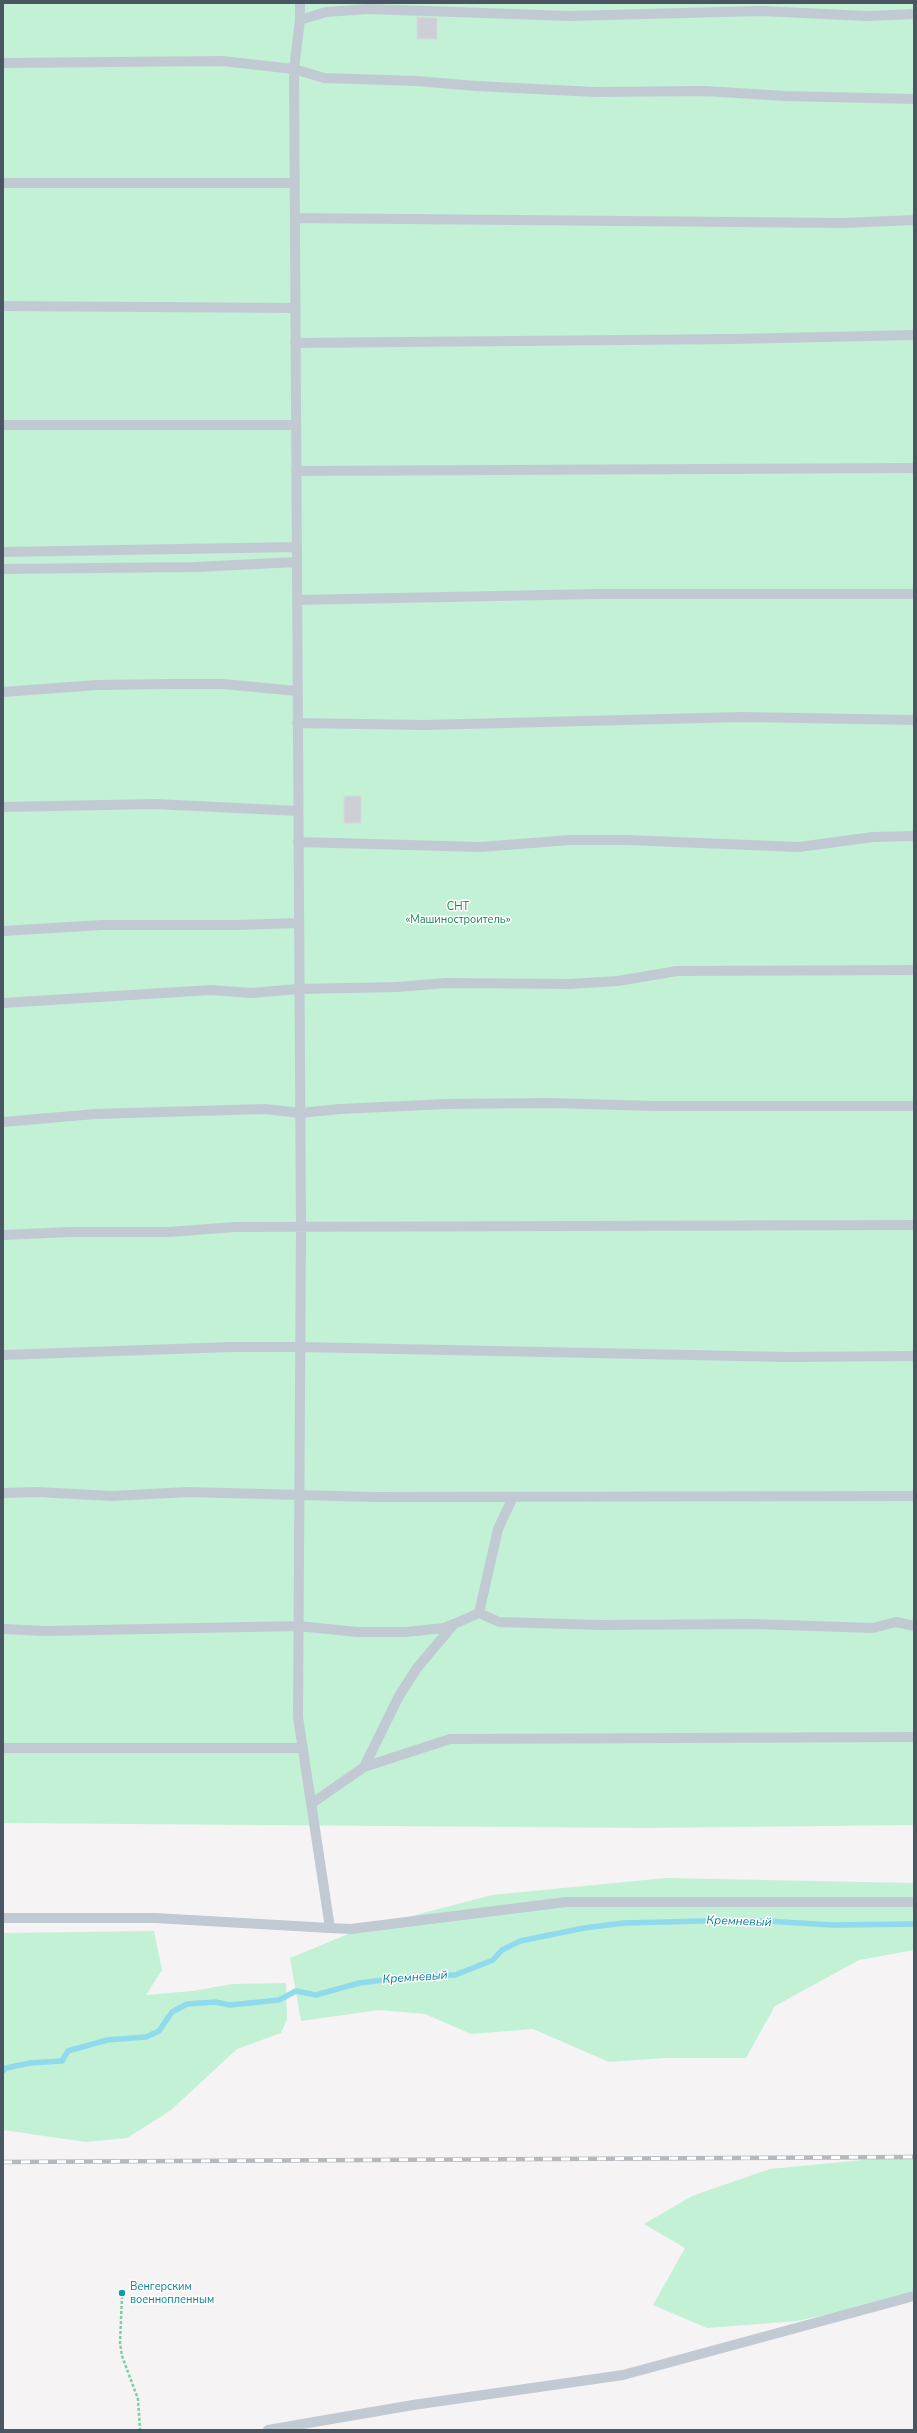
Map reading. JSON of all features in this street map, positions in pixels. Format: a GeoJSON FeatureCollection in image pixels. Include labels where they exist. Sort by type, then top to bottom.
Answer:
{"type":"FeatureCollection","features":[{"type":"Feature","properties":{"kind":"lane"},"geometry":{"type":"LineString","coordinates":[[300,3],[300,20],[294,69],[298,989],[301,1229],[298,1717],[330,1928]]}},
{"type":"Feature","properties":{"kind":"lane"},"geometry":{"type":"LineString","coordinates":[[300,20],[326,12],[368,9],[568,16],[761,11],[867,16],[914,14]]}},
{"type":"Feature","properties":{"kind":"lane"},"geometry":{"type":"LineString","coordinates":[[3,63],[215,61],[294,69],[324,78],[551,90],[651,92],[705,91],[785,96],[914,99]]}},
{"type":"Feature","properties":{"kind":"lane"},"geometry":{"type":"LineString","coordinates":[[3,183],[295,183]]}},
{"type":"Feature","properties":{"kind":"lane"},"geometry":{"type":"LineString","coordinates":[[295,218],[843,223],[914,220]]}},
{"type":"Feature","properties":{"kind":"lane"},"geometry":{"type":"LineString","coordinates":[[3,306],[295,308]]}},
{"type":"Feature","properties":{"kind":"lane"},"geometry":{"type":"LineString","coordinates":[[296,343],[709,340],[914,335]]}},
{"type":"Feature","properties":{"kind":"lane"},"geometry":{"type":"LineString","coordinates":[[3,425],[296,425]]}},
{"type":"Feature","properties":{"kind":"lane"},"geometry":{"type":"LineString","coordinates":[[296,471],[914,468]]}},
{"type":"Feature","properties":{"kind":"lane"},"geometry":{"type":"LineString","coordinates":[[3,552],[296,547]]}},
{"type":"Feature","properties":{"kind":"lane"},"geometry":{"type":"LineString","coordinates":[[3,569],[203,567],[296,562]]}},
{"type":"Feature","properties":{"kind":"lane"},"geometry":{"type":"LineString","coordinates":[[297,600],[596,594],[914,594]]}},
{"type":"Feature","properties":{"kind":"lane"},"geometry":{"type":"LineString","coordinates":[[3,692],[97,685],[169,684],[223,684],[297,691]]}},
{"type":"Feature","properties":{"kind":"lane"},"geometry":{"type":"LineString","coordinates":[[297,724],[425,725],[742,717],[914,720]]}},
{"type":"Feature","properties":{"kind":"lane"},"geometry":{"type":"LineString","coordinates":[[3,807],[155,804],[298,811]]}},
{"type":"Feature","properties":{"kind":"lane"},"geometry":{"type":"LineString","coordinates":[[298,842],[481,847],[570,840],[627,840],[799,847],[873,837],[914,836]]}},
{"type":"Feature","properties":{"kind":"lane"},"geometry":{"type":"LineString","coordinates":[[3,931],[102,926],[238,926],[298,923]]}},
{"type":"Feature","properties":{"kind":"lane"},"geometry":{"type":"LineString","coordinates":[[3,1003],[211,990],[251,993],[298,989],[397,987],[446,983],[569,984],[618,981],[677,971],[914,970]]}},
{"type":"Feature","properties":{"kind":"lane"},"geometry":{"type":"LineString","coordinates":[[3,1122],[95,1114],[265,1108],[300,1113],[362,1108],[550,1103],[654,1106],[914,1106]]}},
{"type":"Feature","properties":{"kind":"lane"},"geometry":{"type":"LineString","coordinates":[[3,1235],[70,1232],[169,1232],[235,1227],[301,1229],[914,1225]]}},
{"type":"Feature","properties":{"kind":"lane"},"geometry":{"type":"LineString","coordinates":[[3,1355],[209,1348],[300,1347],[787,1358],[914,1356]]}},
{"type":"Feature","properties":{"kind":"lane"},"geometry":{"type":"LineString","coordinates":[[3,1493],[37,1492],[112,1496],[188,1492],[299,1496],[914,1496]]}},
{"type":"Feature","properties":{"kind":"lane"},"geometry":{"type":"LineString","coordinates":[[479,1614],[498,1529],[513,1497]]}},
{"type":"Feature","properties":{"kind":"lane"},"geometry":{"type":"LineString","coordinates":[[3,1629],[46,1631],[298,1626],[357,1632],[406,1632],[444,1628],[479,1614],[499,1622],[601,1625],[753,1624],[873,1628],[896,1622],[914,1626]]}},
{"type":"Feature","properties":{"kind":"lane"},"geometry":{"type":"LineString","coordinates":[[364,1767],[399,1696],[417,1668],[454,1624]]}},
{"type":"Feature","properties":{"kind":"lane"},"geometry":{"type":"LineString","coordinates":[[311,1804],[364,1767],[450,1739],[914,1737]]}},
{"type":"Feature","properties":{"kind":"lane"},"geometry":{"type":"LineString","coordinates":[[3,1748],[303,1748]]}},
{"type":"Feature","properties":{"kind":"lane"},"geometry":{"type":"LineString","coordinates":[[3,1918],[155,1918],[351,1929],[566,1902],[914,1902]]}},
{"type":"Feature","properties":{"kind":"lane"},"geometry":{"type":"LineString","coordinates":[[268,2430],[413,2405],[623,2375],[914,2296]]}},
{"type":"Feature","properties":{"kind":"path"},"geometry":{"type":"LineString","coordinates":[[122,2296],[120,2343],[122,2356],[138,2399],[140,2430]]}},
{"type":"Feature","properties":{"kind":"green space","name":"СНТ «Машиностроитель»"},"geometry":{"type":"Polygon","coordinates":[[[3,3],[914,3],[914,1825],[646,1828],[3,1823],[3,3]]]}},
{"type":"Feature","properties":{"kind":"green space"},"geometry":{"type":"Polygon","coordinates":[[[666,1878],[914,1883],[914,1950],[859,1960],[775,2006],[746,2058],[664,2058],[609,2062],[533,2029],[471,2034],[425,2014],[379,2010],[301,2021],[290,1958],[358,1930],[492,1895],[666,1878]]]}},
{"type":"Feature","properties":{"kind":"green space"},"geometry":{"type":"Polygon","coordinates":[[[154,1931],[162,1970],[146,1995],[192,1991],[232,1984],[286,1983],[287,2019],[281,2033],[237,2049],[171,2110],[127,2138],[86,2142],[3,2130],[3,1933],[154,1931]]]}},
{"type":"Feature","properties":{"kind":"green space"},"geometry":{"type":"Polygon","coordinates":[[[914,2155],[914,2296],[797,2321],[707,2328],[653,2305],[685,2248],[644,2224],[692,2196],[770,2169],[914,2155]]]}},
{"type":"Feature","properties":{"kind":"building"},"geometry":{"type":"Polygon","coordinates":[[[417,17],[437,18],[437,39],[417,39],[417,17]]]}},
{"type":"Feature","properties":{"kind":"building"},"geometry":{"type":"Polygon","coordinates":[[[344,796],[361,796],[361,823],[344,823],[344,796]]]}},
{"type":"Feature","properties":{"kind":"waterway","name":"Кремневый"},"geometry":{"type":"LineString","coordinates":[[3,2071],[6,2068],[30,2063],[62,2061],[68,2051],[107,2040],[146,2037],[159,2031],[172,2012],[187,2004],[215,2002],[230,2005],[279,2000],[296,1991],[316,1995],[359,1983],[427,1975],[455,1975],[493,1960],[502,1950],[520,1941],[584,1928],[624,1923],[705,1921],[766,1921],[832,1925],[914,1924]]}},
{"type":"Feature","properties":{"kind":"railway"},"geometry":{"type":"LineString","coordinates":[[3,2162],[914,2157]]}},
{"type":"Feature","properties":{"kind":"place","name":"Венгерским военнопленным"},"geometry":{"type":"Point","coordinates":[122,2293]}}]}
